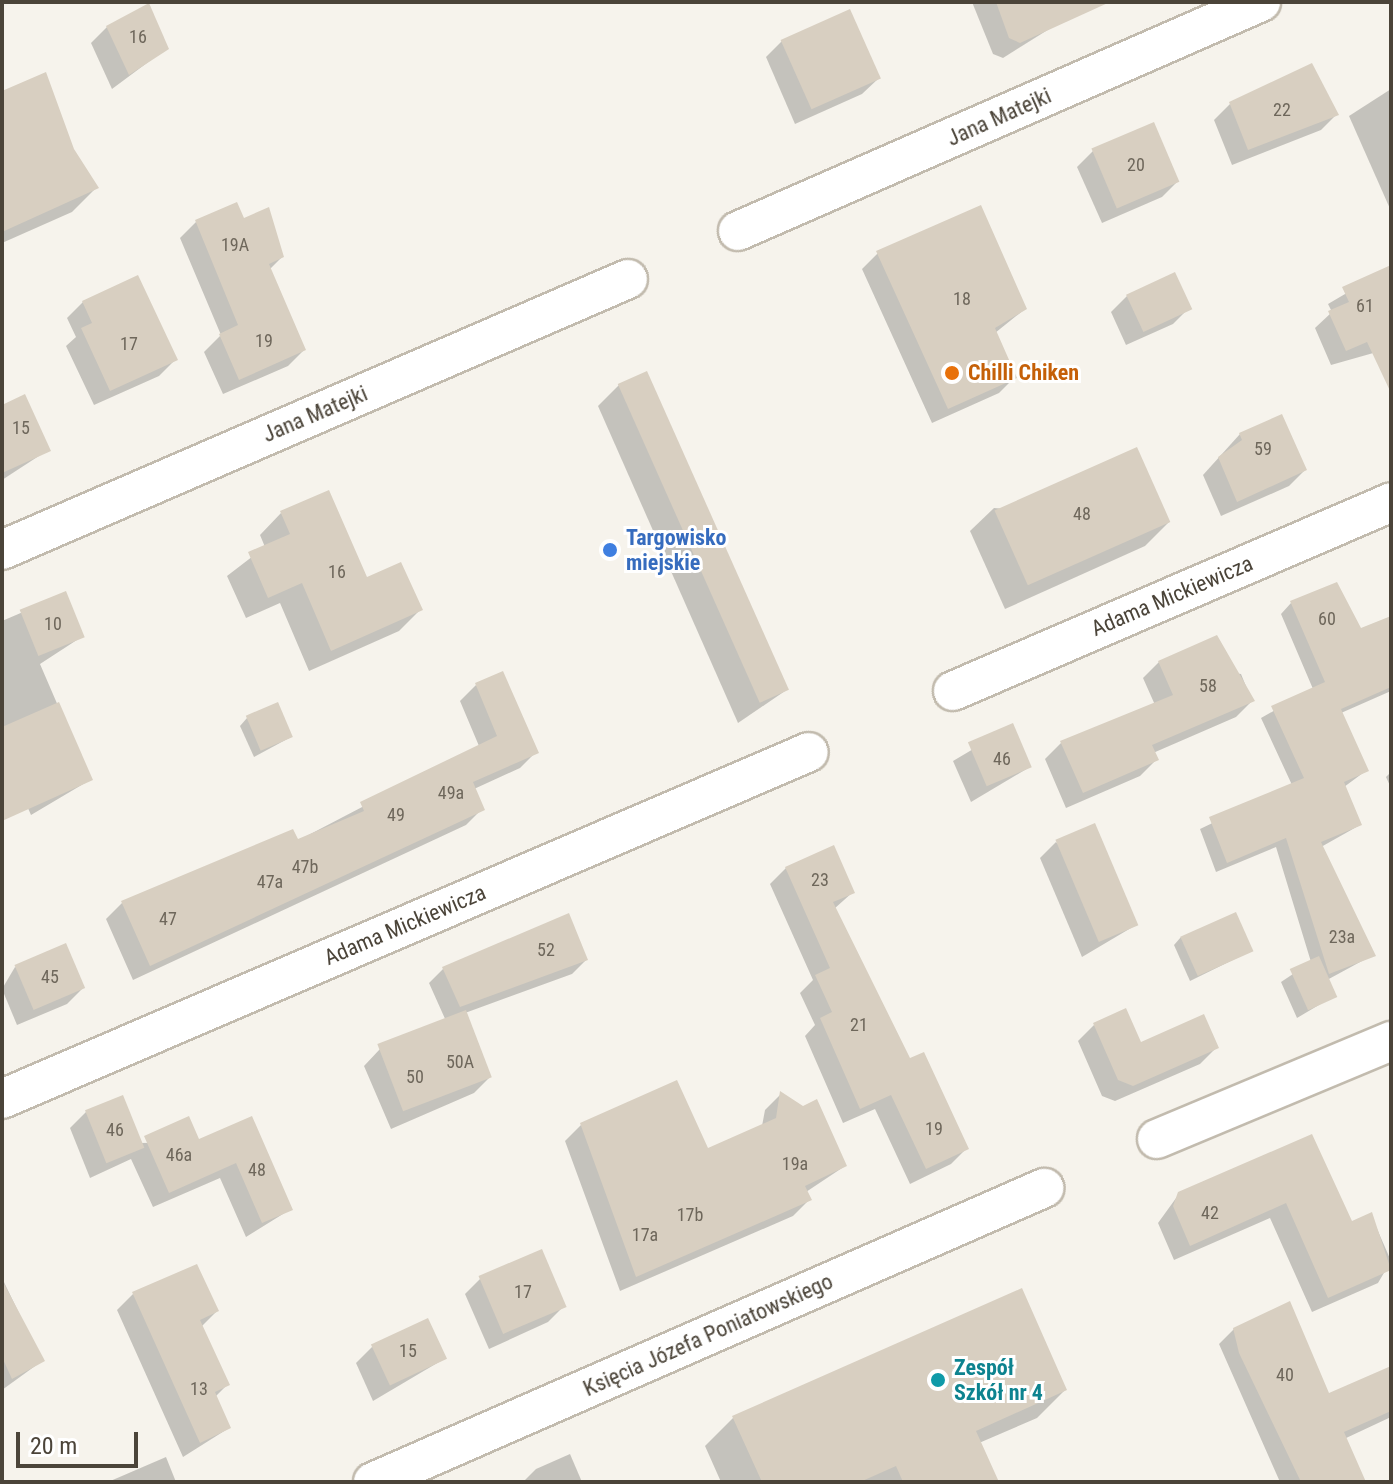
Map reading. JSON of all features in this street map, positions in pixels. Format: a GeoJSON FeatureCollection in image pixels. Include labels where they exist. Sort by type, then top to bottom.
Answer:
{"type":"FeatureCollection","features":[{"type":"Feature","properties":{"kind":"street","name":"Jana Matejki"},"geometry":{"type":"LineString","coordinates":[[738,231],[1261,2]]}},
{"type":"Feature","properties":{"kind":"street","name":"Jana Matejki"},"geometry":{"type":"LineString","coordinates":[[2,550],[628,279]]}},
{"type":"Feature","properties":{"kind":"street","name":"Adama Mickiewicza"},"geometry":{"type":"LineString","coordinates":[[953,691],[1391,502]]}},
{"type":"Feature","properties":{"kind":"street","name":"Adama Mickiewicza"},"geometry":{"type":"LineString","coordinates":[[2,1099],[809,752]]}},
{"type":"Feature","properties":{"kind":"street"},"geometry":{"type":"LineString","coordinates":[[1157,1139],[1391,1041]]}},
{"type":"Feature","properties":{"kind":"street","name":"Księcia Józefa Poniatowskiego"},"geometry":{"type":"LineString","coordinates":[[373,1482],[1044,1188]]}},
{"type":"Feature","properties":{"kind":"building"},"geometry":{"type":"Polygon","coordinates":[[[996,2],[1110,2],[1020,43],[1009,38],[996,2]]]}},
{"type":"Feature","properties":{"kind":"building"},"geometry":{"type":"Polygon","coordinates":[[[149,3],[169,49],[129,75],[106,26],[149,3]]]}},
{"type":"Feature","properties":{"kind":"building"},"geometry":{"type":"Polygon","coordinates":[[[850,9],[881,78],[811,109],[781,40],[850,9]]]}},
{"type":"Feature","properties":{"kind":"building"},"geometry":{"type":"Polygon","coordinates":[[[1312,63],[1339,115],[1248,150],[1229,102],[1312,63]]]}},
{"type":"Feature","properties":{"kind":"building"},"geometry":{"type":"Polygon","coordinates":[[[46,72],[74,149],[99,188],[2,232],[2,91],[46,72]]]}},
{"type":"Feature","properties":{"kind":"building"},"geometry":{"type":"Polygon","coordinates":[[[1154,122],[1179,182],[1117,208],[1091,149],[1154,122]]]}},
{"type":"Feature","properties":{"kind":"building"},"geometry":{"type":"Polygon","coordinates":[[[237,202],[244,218],[269,207],[284,257],[269,264],[306,350],[239,380],[219,334],[238,325],[195,220],[237,202]]]}},
{"type":"Feature","properties":{"kind":"building"},"geometry":{"type":"Polygon","coordinates":[[[981,205],[1027,309],[995,328],[1017,378],[948,409],[876,251],[981,205]]]}},
{"type":"Feature","properties":{"kind":"building"},"geometry":{"type":"Polygon","coordinates":[[[1391,265],[1391,393],[1367,342],[1346,351],[1328,311],[1349,302],[1342,287],[1391,265]]]}},
{"type":"Feature","properties":{"kind":"building"},"geometry":{"type":"Polygon","coordinates":[[[1175,272],[1192,309],[1143,332],[1126,295],[1175,272]]]}},
{"type":"Feature","properties":{"kind":"building"},"geometry":{"type":"Polygon","coordinates":[[[138,275],[178,360],[110,391],[81,328],[92,323],[82,301],[138,275]]]}},
{"type":"Feature","properties":{"kind":"building"},"geometry":{"type":"Polygon","coordinates":[[[647,371],[789,690],[760,703],[618,384],[647,371]]]}},
{"type":"Feature","properties":{"kind":"building"},"geometry":{"type":"Polygon","coordinates":[[[25,394],[51,451],[2,473],[2,405],[25,394]]]}},
{"type":"Feature","properties":{"kind":"building"},"geometry":{"type":"Polygon","coordinates":[[[1282,414],[1307,470],[1237,502],[1218,457],[1242,440],[1239,433],[1282,414]]]}},
{"type":"Feature","properties":{"kind":"building"},"geometry":{"type":"Polygon","coordinates":[[[1137,447],[1170,522],[1028,585],[994,510],[1137,447]]]}},
{"type":"Feature","properties":{"kind":"building"},"geometry":{"type":"Polygon","coordinates":[[[329,490],[367,577],[401,562],[423,610],[331,651],[302,583],[268,598],[248,552],[290,534],[280,511],[329,490]]]}},
{"type":"Feature","properties":{"kind":"building"},"geometry":{"type":"Polygon","coordinates":[[[1337,582],[1361,628],[1391,616],[1391,687],[1341,709],[1369,771],[1344,782],[1362,825],[1321,842],[1376,956],[1329,974],[1286,838],[1227,863],[1209,817],[1304,778],[1271,706],[1325,682],[1290,601],[1337,582]]]}},
{"type":"Feature","properties":{"kind":"building"},"geometry":{"type":"Polygon","coordinates":[[[66,591],[85,637],[38,656],[20,610],[66,591]]]}},
{"type":"Feature","properties":{"kind":"building"},"geometry":{"type":"Polygon","coordinates":[[[1217,635],[1255,701],[1152,745],[1159,760],[1083,793],[1060,741],[1173,695],[1158,661],[1217,635]]]}},
{"type":"Feature","properties":{"kind":"building"},"geometry":{"type":"Polygon","coordinates":[[[503,671],[539,753],[473,782],[485,810],[150,966],[121,901],[293,829],[298,839],[364,811],[360,802],[497,736],[475,683],[503,671]]]}},
{"type":"Feature","properties":{"kind":"building"},"geometry":{"type":"Polygon","coordinates":[[[59,702],[93,780],[2,821],[2,727],[59,702]]]}},
{"type":"Feature","properties":{"kind":"building"},"geometry":{"type":"Polygon","coordinates":[[[278,702],[293,737],[261,751],[246,716],[278,702]]]}},
{"type":"Feature","properties":{"kind":"building"},"geometry":{"type":"Polygon","coordinates":[[[1013,723],[1032,767],[987,786],[968,742],[1013,723]]]}},
{"type":"Feature","properties":{"kind":"building"},"geometry":{"type":"Polygon","coordinates":[[[1095,823],[1138,925],[1099,942],[1055,840],[1095,823]]]}},
{"type":"Feature","properties":{"kind":"building"},"geometry":{"type":"Polygon","coordinates":[[[834,845],[855,893],[833,902],[910,1058],[924,1052],[969,1149],[926,1169],[891,1095],[860,1109],[820,1018],[832,1012],[815,975],[830,968],[785,867],[834,845]]]}},
{"type":"Feature","properties":{"kind":"building"},"geometry":{"type":"Polygon","coordinates":[[[1236,912],[1253,951],[1198,976],[1180,937],[1236,912]]]}},
{"type":"Feature","properties":{"kind":"building"},"geometry":{"type":"Polygon","coordinates":[[[569,913],[588,960],[460,1007],[442,967],[569,913]]]}},
{"type":"Feature","properties":{"kind":"building"},"geometry":{"type":"Polygon","coordinates":[[[66,943],[85,988],[34,1010],[14,965],[66,943]]]}},
{"type":"Feature","properties":{"kind":"building"},"geometry":{"type":"Polygon","coordinates":[[[1319,956],[1337,997],[1308,1010],[1290,969],[1319,956]]]}},
{"type":"Feature","properties":{"kind":"building"},"geometry":{"type":"Polygon","coordinates":[[[1126,1008],[1141,1042],[1204,1014],[1219,1048],[1133,1086],[1118,1080],[1093,1023],[1126,1008]]]}},
{"type":"Feature","properties":{"kind":"building"},"geometry":{"type":"Polygon","coordinates":[[[466,1010],[492,1077],[403,1111],[377,1044],[466,1010]]]}},
{"type":"Feature","properties":{"kind":"building"},"geometry":{"type":"Polygon","coordinates":[[[677,1080],[708,1148],[776,1118],[780,1091],[803,1106],[817,1099],[847,1166],[805,1186],[812,1200],[636,1277],[580,1123],[677,1080]]]}},
{"type":"Feature","properties":{"kind":"building"},"geometry":{"type":"Polygon","coordinates":[[[123,1095],[144,1148],[106,1163],[85,1110],[123,1095]]]}},
{"type":"Feature","properties":{"kind":"building"},"geometry":{"type":"Polygon","coordinates":[[[189,1116],[199,1139],[252,1116],[293,1210],[262,1223],[236,1163],[169,1193],[144,1136],[189,1116]]]}},
{"type":"Feature","properties":{"kind":"building"},"geometry":{"type":"Polygon","coordinates":[[[1312,1134],[1352,1221],[1372,1212],[1391,1270],[1328,1298],[1286,1203],[1190,1246],[1173,1206],[1178,1192],[1312,1134]]]}},
{"type":"Feature","properties":{"kind":"building"},"geometry":{"type":"Polygon","coordinates":[[[542,1249],[567,1307],[503,1334],[478,1276],[542,1249]]]}},
{"type":"Feature","properties":{"kind":"building"},"geometry":{"type":"Polygon","coordinates":[[[197,1264],[219,1311],[200,1320],[230,1385],[215,1392],[231,1428],[200,1443],[132,1292],[197,1264]]]}},
{"type":"Feature","properties":{"kind":"building"},"geometry":{"type":"Polygon","coordinates":[[[2,1280],[45,1361],[12,1379],[2,1357],[2,1280]]]}},
{"type":"Feature","properties":{"kind":"building","name":"Zespół Szkół nr 4"},"geometry":{"type":"Polygon","coordinates":[[[1022,1288],[1067,1390],[976,1431],[999,1482],[903,1482],[896,1466],[860,1482],[762,1482],[732,1416],[1022,1288]]]}},
{"type":"Feature","properties":{"kind":"building"},"geometry":{"type":"Polygon","coordinates":[[[1290,1301],[1329,1393],[1391,1366],[1391,1411],[1344,1432],[1366,1482],[1301,1482],[1239,1353],[1233,1328],[1290,1301]]]}},
{"type":"Feature","properties":{"kind":"building"},"geometry":{"type":"Polygon","coordinates":[[[428,1318],[447,1359],[390,1385],[371,1345],[428,1318]]]}},
{"type":"Feature","properties":{"kind":"place","name":"Chilli Chiken"},"geometry":{"type":"Point","coordinates":[952,373]}},
{"type":"Feature","properties":{"kind":"place","name":"Targowisko miejskie"},"geometry":{"type":"Point","coordinates":[610,550]}},
{"type":"Feature","properties":{"kind":"place","name":"Zespół Szkół nr 4"},"geometry":{"type":"Point","coordinates":[938,1380]}}]}
